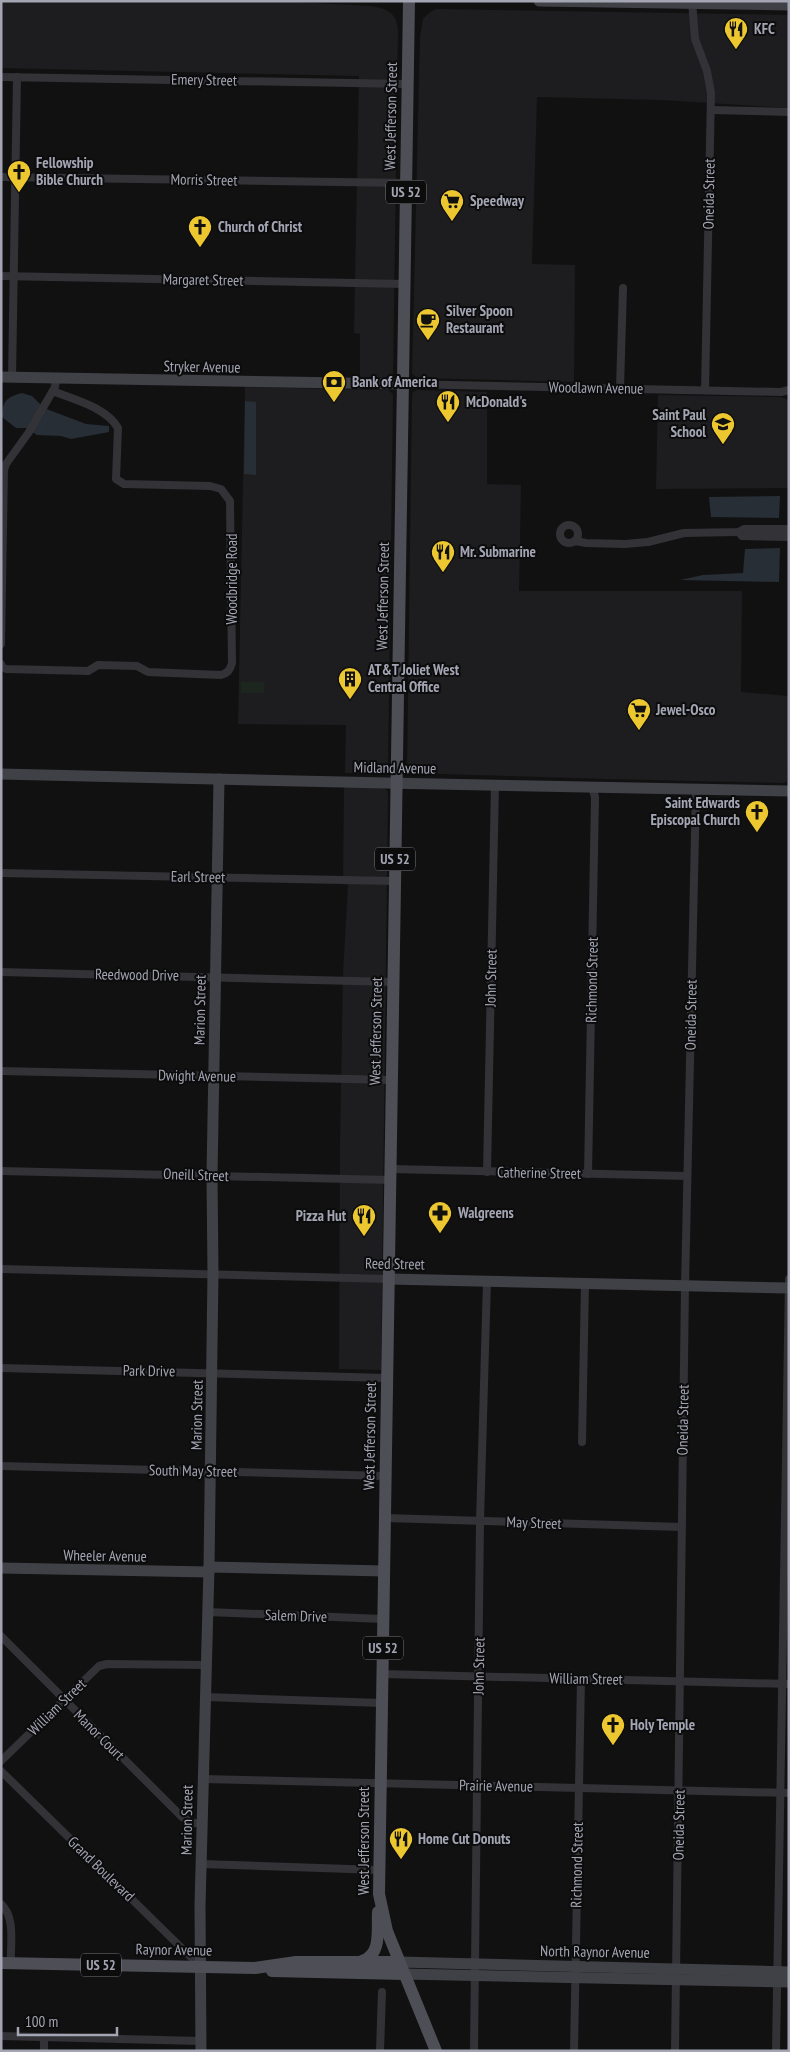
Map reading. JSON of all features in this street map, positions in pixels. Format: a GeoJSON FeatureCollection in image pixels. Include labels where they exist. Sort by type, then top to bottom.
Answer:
{"type":"FeatureCollection","features":[{"type":"Feature","properties":{"kind":"main road","name":"West Jefferson Street"},"geometry":{"type":"LineString","coordinates":[[409,1],[379,1894],[382,1916],[436,2051]]}},
{"type":"Feature","properties":{"kind":"main road","name":"US 52"},"geometry":{"type":"LineString","coordinates":[[360,1962],[370,1959],[376,1952],[379,1894]]}},
{"type":"Feature","properties":{"kind":"main road","name":"Raynor Avenue"},"geometry":{"type":"LineString","coordinates":[[256,1968],[296,1962],[360,1962],[402,1968]]}},
{"type":"Feature","properties":{"kind":"main road","name":"Raynor Avenue"},"geometry":{"type":"LineString","coordinates":[[6,1963],[256,1968],[278,1972],[402,1968]]}},
{"type":"Feature","properties":{"kind":"street"},"geometry":{"type":"LineString","coordinates":[[539,1],[789,5]]}},
{"type":"Feature","properties":{"kind":"street","name":"Oneida Street"},"geometry":{"type":"LineString","coordinates":[[692,2],[695,38],[709,80],[711,110],[706,390]]}},
{"type":"Feature","properties":{"kind":"street","name":"Emery Street"},"geometry":{"type":"LineString","coordinates":[[1,76],[407,84]]}},
{"type":"Feature","properties":{"kind":"street"},"geometry":{"type":"LineString","coordinates":[[7,378],[14,276],[17,77]]}},
{"type":"Feature","properties":{"kind":"street"},"geometry":{"type":"LineString","coordinates":[[711,110],[789,112]]}},
{"type":"Feature","properties":{"kind":"street","name":"Morris Street"},"geometry":{"type":"LineString","coordinates":[[1,177],[406,183]]}},
{"type":"Feature","properties":{"kind":"street","name":"Margaret Street"},"geometry":{"type":"LineString","coordinates":[[1,276],[404,284]]}},
{"type":"Feature","properties":{"kind":"street"},"geometry":{"type":"LineString","coordinates":[[620,388],[623,288]]}},
{"type":"Feature","properties":{"kind":"street","name":"Stryker Avenue"},"geometry":{"type":"LineString","coordinates":[[7,378],[402,384]]}},
{"type":"Feature","properties":{"kind":"street"},"geometry":{"type":"LineString","coordinates":[[1,644],[4,470],[53,391],[56,379]]}},
{"type":"Feature","properties":{"kind":"street","name":"Woodlawn Avenue"},"geometry":{"type":"LineString","coordinates":[[402,384],[781,392],[789,390]]}},
{"type":"Feature","properties":{"kind":"street","name":"Woodbridge Road"},"geometry":{"type":"LineString","coordinates":[[1,664],[6,669],[88,671],[98,665],[137,666],[148,672],[221,675],[226,674],[230,670],[232,663],[230,501],[221,490],[210,486],[124,484],[116,479],[118,428],[115,423],[100,410],[53,391]]}},
{"type":"Feature","properties":{"kind":"street"},"geometry":{"type":"LineString","coordinates":[[575,540],[586,543],[625,544],[648,542],[684,533],[739,532],[744,529],[789,529]]}},
{"type":"Feature","properties":{"kind":"street"},"geometry":{"type":"LineString","coordinates":[[739,532],[742,536],[789,538]]}},
{"type":"Feature","properties":{"kind":"street","name":"Midland Avenue"},"geometry":{"type":"LineString","coordinates":[[1,774],[789,791]]}},
{"type":"Feature","properties":{"kind":"street","name":"Marion Street"},"geometry":{"type":"LineString","coordinates":[[201,2046],[201,1864],[211,1471],[212,1176],[219,779]]}},
{"type":"Feature","properties":{"kind":"street","name":"John Street"},"geometry":{"type":"LineString","coordinates":[[487,1172],[494,785]]}},
{"type":"Feature","properties":{"kind":"street","name":"Richmond Street"},"geometry":{"type":"LineString","coordinates":[[588,1174],[595,797],[592,787]]}},
{"type":"Feature","properties":{"kind":"street","name":"Oneida Street"},"geometry":{"type":"LineString","coordinates":[[675,2051],[685,1286],[696,790]]}},
{"type":"Feature","properties":{"kind":"street","name":"Earl Street"},"geometry":{"type":"LineString","coordinates":[[1,873],[394,880]]}},
{"type":"Feature","properties":{"kind":"street","name":"Reedwood Drive"},"geometry":{"type":"LineString","coordinates":[[1,972],[393,982]]}},
{"type":"Feature","properties":{"kind":"street","name":"Dwight Avenue"},"geometry":{"type":"LineString","coordinates":[[1,1071],[392,1080]]}},
{"type":"Feature","properties":{"kind":"street","name":"Oneill Street"},"geometry":{"type":"LineString","coordinates":[[1,1171],[212,1176],[390,1175]]}},
{"type":"Feature","properties":{"kind":"street","name":"Catherine Street"},"geometry":{"type":"LineString","coordinates":[[390,1175],[487,1172],[688,1176]]}},
{"type":"Feature","properties":{"kind":"street","name":"Reed Street"},"geometry":{"type":"LineString","coordinates":[[1,1269],[789,1288]]}},
{"type":"Feature","properties":{"kind":"street"},"geometry":{"type":"LineString","coordinates":[[776,2051],[783,1977],[789,1279]]}},
{"type":"Feature","properties":{"kind":"street","name":"John Street"},"geometry":{"type":"LineString","coordinates":[[474,2051],[480,1521],[486,1281]]}},
{"type":"Feature","properties":{"kind":"street"},"geometry":{"type":"LineString","coordinates":[[582,1442],[585,1283]]}},
{"type":"Feature","properties":{"kind":"street","name":"Park Drive"},"geometry":{"type":"LineString","coordinates":[[1,1368],[387,1378]]}},
{"type":"Feature","properties":{"kind":"street","name":"South May Street"},"geometry":{"type":"LineString","coordinates":[[1,1466],[386,1476]]}},
{"type":"Feature","properties":{"kind":"street","name":"May Street"},"geometry":{"type":"LineString","coordinates":[[385,1518],[682,1527]]}},
{"type":"Feature","properties":{"kind":"street","name":"Wheeler Avenue"},"geometry":{"type":"LineString","coordinates":[[1,1568],[384,1571]]}},
{"type":"Feature","properties":{"kind":"street","name":"Salem Drive"},"geometry":{"type":"LineString","coordinates":[[208,1612],[383,1619]]}},
{"type":"Feature","properties":{"kind":"street","name":"Manor Court"},"geometry":{"type":"LineString","coordinates":[[1,1636],[182,1817],[193,1823],[202,1823]]}},
{"type":"Feature","properties":{"kind":"street","name":"William Street"},"geometry":{"type":"LineString","coordinates":[[1,1761],[99,1666],[107,1664],[207,1665]]}},
{"type":"Feature","properties":{"kind":"street","name":"William Street"},"geometry":{"type":"LineString","coordinates":[[382,1674],[786,1684]]}},
{"type":"Feature","properties":{"kind":"street","name":"Richmond Street"},"geometry":{"type":"LineString","coordinates":[[574,2051],[581,1678]]}},
{"type":"Feature","properties":{"kind":"street"},"geometry":{"type":"LineString","coordinates":[[206,1697],[382,1703]]}},
{"type":"Feature","properties":{"kind":"street","name":"Grand Boulevard"},"geometry":{"type":"LineString","coordinates":[[1,1770],[202,1967]]}},
{"type":"Feature","properties":{"kind":"street","name":"Prairie Avenue"},"geometry":{"type":"LineString","coordinates":[[203,1779],[785,1793]]}},
{"type":"Feature","properties":{"kind":"street"},"geometry":{"type":"LineString","coordinates":[[201,1864],[379,1870]]}},
{"type":"Feature","properties":{"kind":"street"},"geometry":{"type":"LineString","coordinates":[[1,1904],[7,1910],[10,1919],[6,1963]]}},
{"type":"Feature","properties":{"kind":"street","name":"North Raynor Avenue"},"geometry":{"type":"LineString","coordinates":[[475,1970],[576,1966],[677,1975]]}},
{"type":"Feature","properties":{"kind":"street","name":"North Raynor Avenue"},"geometry":{"type":"LineString","coordinates":[[402,1968],[475,1970],[576,1978],[677,1975],[783,1977]]}},
{"type":"Feature","properties":{"kind":"street"},"geometry":{"type":"LineString","coordinates":[[380,2051],[382,1992]]}},
{"type":"Feature","properties":{"kind":"street"},"geometry":{"type":"LineString","coordinates":[[1,2036],[201,2046]]}},
{"type":"Feature","properties":{"kind":"street"},"geometry":{"type":"LineString","coordinates":[[44,2037],[44,2051]]}},
{"type":"Feature","properties":{"kind":"shaded area"},"geometry":{"type":"Polygon","coordinates":[[[1,1],[276,1],[372,6],[384,9],[392,14],[398,29],[393,376],[388,378],[360,378],[360,334],[354,333],[359,76],[1,68],[1,1]]]}},
{"type":"Feature","properties":{"kind":"shaded area"},"geometry":{"type":"Polygon","coordinates":[[[436,9],[789,15],[789,108],[663,100],[537,97],[532,264],[575,265],[574,382],[418,378],[412,374],[420,37],[423,19],[436,9]]]}},
{"type":"Feature","properties":{"kind":"shaded area"},"geometry":{"type":"Polygon","coordinates":[[[245,387],[388,390],[393,394],[388,770],[383,774],[345,773],[346,725],[238,724],[245,387]]]}},
{"type":"Feature","properties":{"kind":"shaded area"},"geometry":{"type":"Polygon","coordinates":[[[417,390],[487,392],[487,484],[521,485],[519,591],[742,591],[741,692],[789,696],[787,781],[784,783],[407,773],[412,395],[417,390]]]}},
{"type":"Feature","properties":{"kind":"shaded area"},"geometry":{"type":"Polygon","coordinates":[[[22,393],[32,396],[49,410],[86,424],[109,426],[109,432],[71,439],[61,436],[37,435],[26,428],[16,428],[2,417],[2,412],[4,403],[9,398],[22,393]]]}},
{"type":"Feature","properties":{"kind":"shaded area","name":"Saint Paul School"},"geometry":{"type":"Polygon","coordinates":[[[658,395],[781,397],[788,400],[789,488],[656,489],[658,395]]]}},
{"type":"Feature","properties":{"kind":"shaded area"},"geometry":{"type":"Polygon","coordinates":[[[245,401],[256,402],[256,475],[244,474],[245,401]]]}},
{"type":"Feature","properties":{"kind":"shaded area"},"geometry":{"type":"Polygon","coordinates":[[[780,496],[779,518],[711,517],[709,497],[780,496]]]}},
{"type":"Feature","properties":{"kind":"shaded area"},"geometry":{"type":"Polygon","coordinates":[[[780,548],[779,582],[680,580],[703,575],[743,573],[745,549],[780,548]]]}},
{"type":"Feature","properties":{"kind":"shaded area"},"geometry":{"type":"Polygon","coordinates":[[[241,682],[265,682],[264,693],[241,693],[241,682]]]}},
{"type":"Feature","properties":{"kind":"shaded area"},"geometry":{"type":"Polygon","coordinates":[[[344,787],[384,787],[388,792],[381,1370],[339,1369],[343,974],[348,885],[343,884],[344,787]]]}},
{"type":"Feature","properties":{"kind":"place","name":"KFC"},"geometry":{"type":"Point","coordinates":[736,50]}},
{"type":"Feature","properties":{"kind":"place","name":"Fellowship Bible Church"},"geometry":{"type":"Point","coordinates":[19,193]}},
{"type":"Feature","properties":{"kind":"place","name":"Speedway"},"geometry":{"type":"Point","coordinates":[452,222]}},
{"type":"Feature","properties":{"kind":"place","name":"Church of Christ"},"geometry":{"type":"Point","coordinates":[200,248]}},
{"type":"Feature","properties":{"kind":"place","name":"Silver Spoon Restaurant"},"geometry":{"type":"Point","coordinates":[428,341]}},
{"type":"Feature","properties":{"kind":"place","name":"Bank of America"},"geometry":{"type":"Point","coordinates":[334,403]}},
{"type":"Feature","properties":{"kind":"place","name":"McDonald's"},"geometry":{"type":"Point","coordinates":[448,423]}},
{"type":"Feature","properties":{"kind":"place","name":"Saint Paul School"},"geometry":{"type":"Point","coordinates":[723,445]}},
{"type":"Feature","properties":{"kind":"place","name":"Mr. Submarine"},"geometry":{"type":"Point","coordinates":[443,573]}},
{"type":"Feature","properties":{"kind":"place","name":"AT&T Joliet West Central Office"},"geometry":{"type":"Point","coordinates":[350,700]}},
{"type":"Feature","properties":{"kind":"place","name":"Jewel-Osco"},"geometry":{"type":"Point","coordinates":[639,731]}},
{"type":"Feature","properties":{"kind":"place","name":"Saint Edwards Episcopal Church"},"geometry":{"type":"Point","coordinates":[757,833]}},
{"type":"Feature","properties":{"kind":"place","name":"Walgreens"},"geometry":{"type":"Point","coordinates":[440,1234]}},
{"type":"Feature","properties":{"kind":"place","name":"Pizza Hut"},"geometry":{"type":"Point","coordinates":[364,1237]}},
{"type":"Feature","properties":{"kind":"place","name":"Holy Temple"},"geometry":{"type":"Point","coordinates":[613,1746]}},
{"type":"Feature","properties":{"kind":"place","name":"Home Cut Donuts"},"geometry":{"type":"Point","coordinates":[401,1860]}}]}
